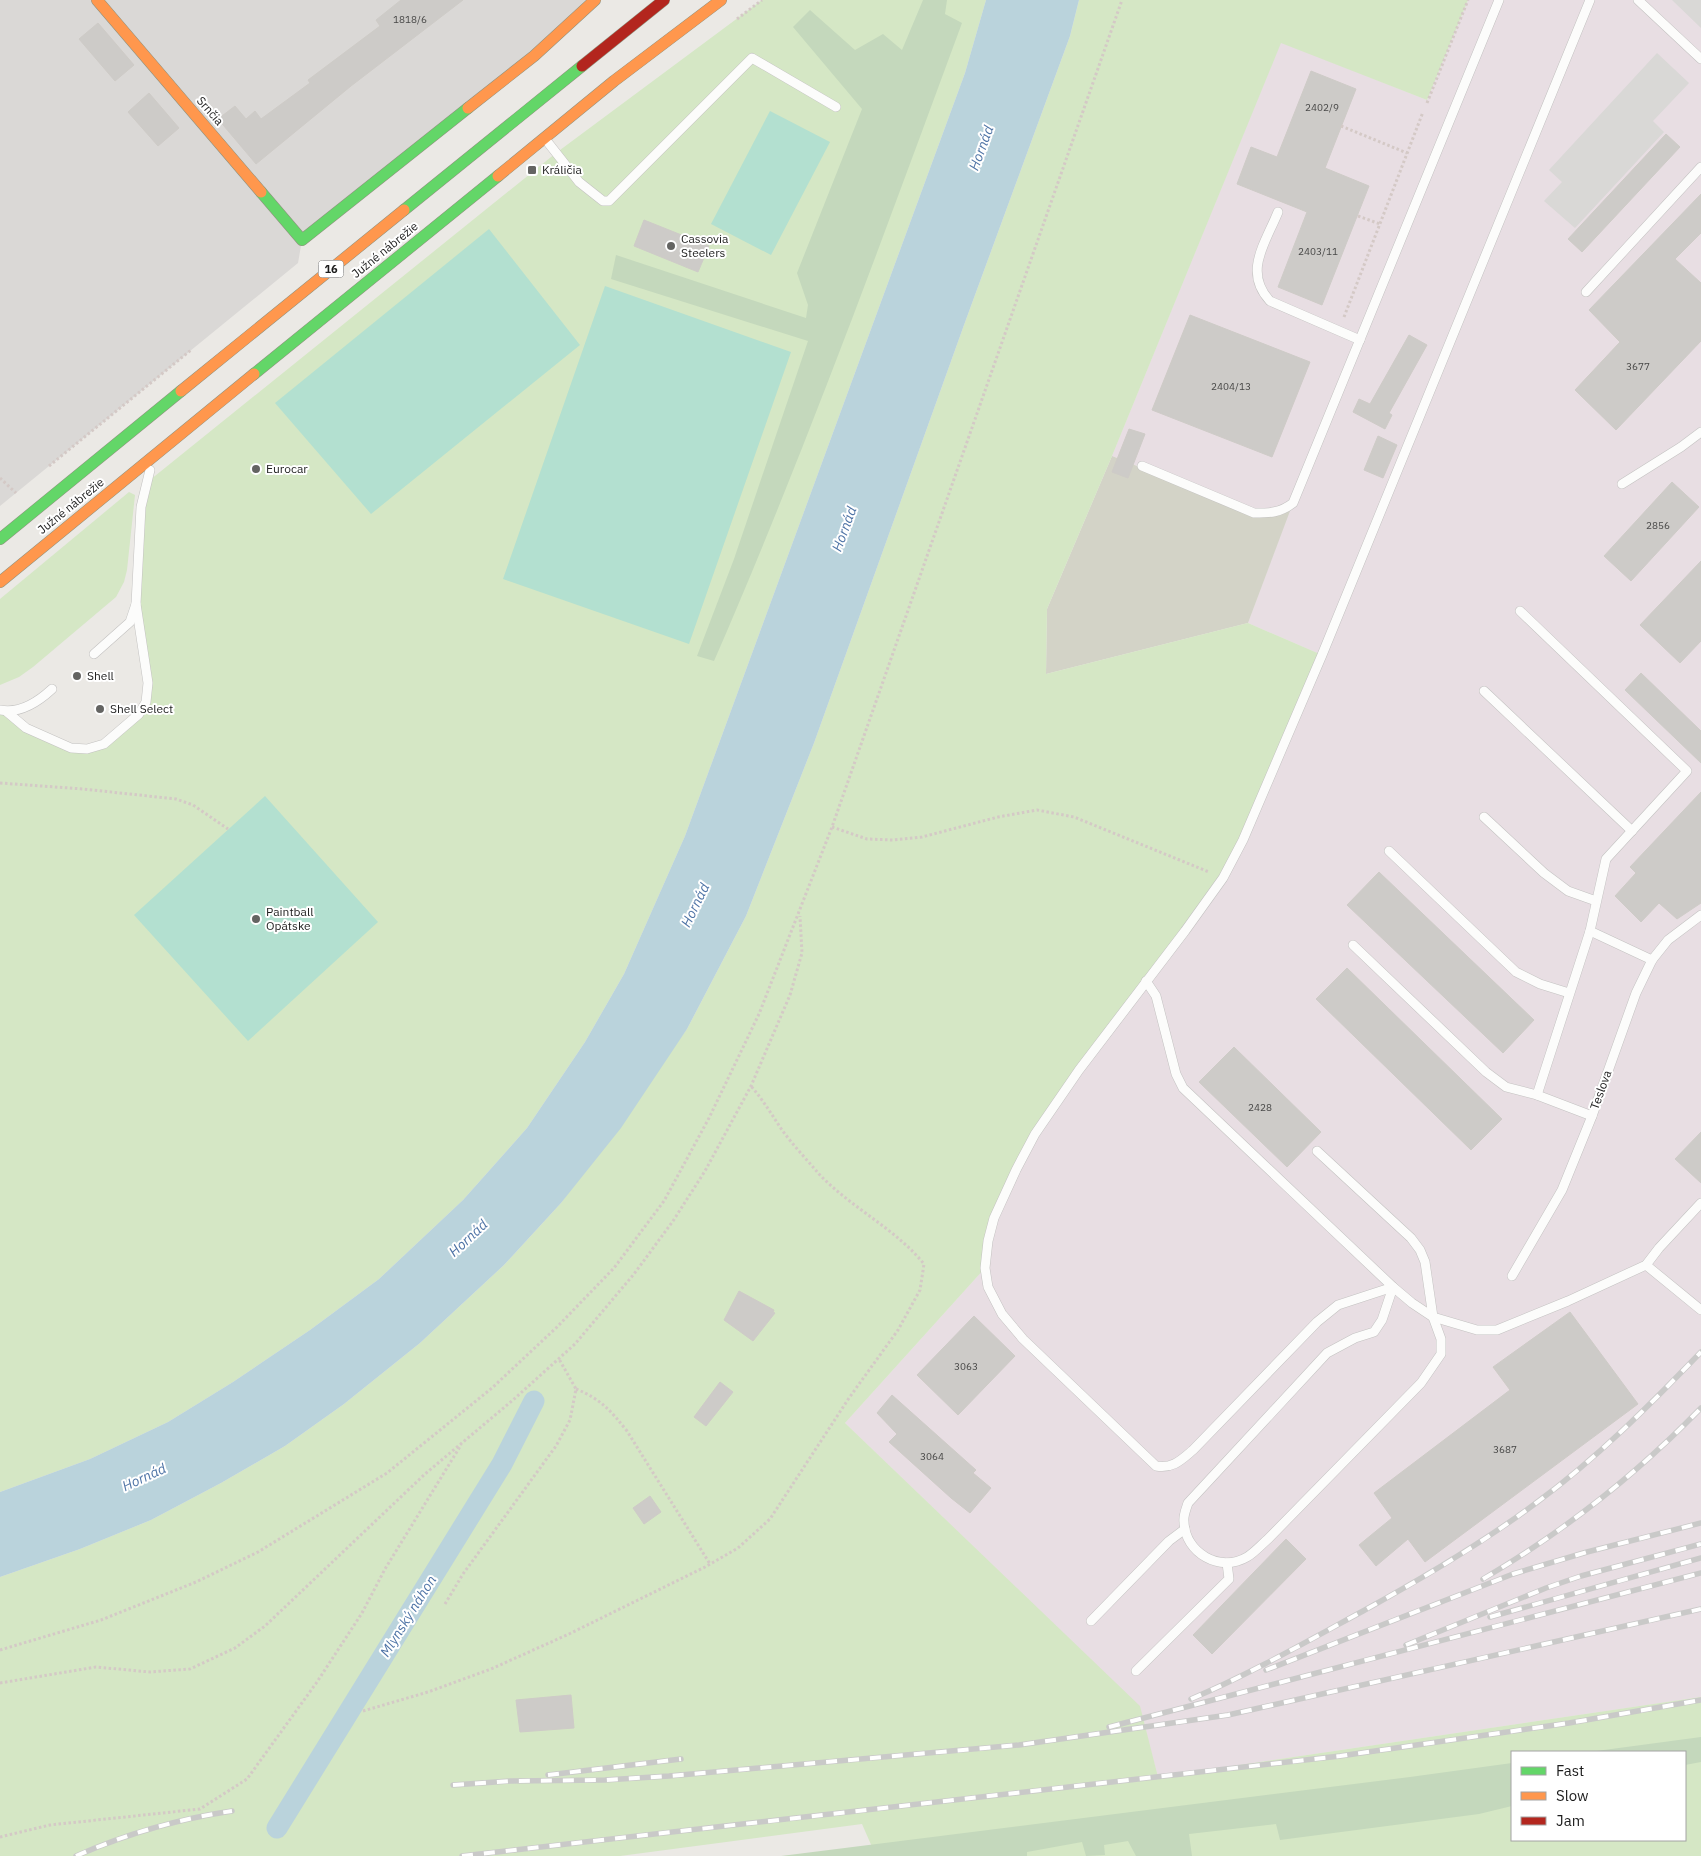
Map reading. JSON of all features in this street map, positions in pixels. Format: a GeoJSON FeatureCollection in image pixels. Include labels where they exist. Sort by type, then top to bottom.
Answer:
{"type":"FeatureCollection","features":[{"type":"Feature","properties":{"kind":"main road","name":"Srnčia"},"geometry":{"type":"LineString","coordinates":[[97,0],[302,240],[534,56],[595,0]]}},
{"type":"Feature","properties":{"kind":"main road","name":"Južné nábrežie"},"geometry":{"type":"LineString","coordinates":[[0,539],[664,0]]}},
{"type":"Feature","properties":{"kind":"main road","name":"Južné nábrežie"},"geometry":{"type":"LineString","coordinates":[[0,582],[614,81],[720,0]]}},
{"type":"Feature","properties":{"kind":"lane"},"geometry":{"type":"LineString","coordinates":[[1142,466],[1254,513],[1274,513],[1285,509],[1293,503],[1499,0]]}},
{"type":"Feature","properties":{"kind":"lane"},"geometry":{"type":"LineString","coordinates":[[1394,1287],[1338,1305],[1317,1322],[1193,1450],[1176,1464],[1166,1468],[1156,1466],[1023,1339],[1002,1314],[988,1287],[985,1268],[988,1241],[994,1218],[1035,1134],[1079,1070],[1223,878],[1243,840],[1322,655],[1590,0]]}},
{"type":"Feature","properties":{"kind":"lane"},"geometry":{"type":"LineString","coordinates":[[1638,0],[1701,59]]}},
{"type":"Feature","properties":{"kind":"lane"},"geometry":{"type":"LineString","coordinates":[[545,138],[578,182],[603,201],[609,201],[752,58],[836,107]]}},
{"type":"Feature","properties":{"kind":"lane"},"geometry":{"type":"LineString","coordinates":[[1586,292],[1701,167]]}},
{"type":"Feature","properties":{"kind":"lane"},"geometry":{"type":"LineString","coordinates":[[1278,212],[1257,263],[1256,276],[1261,292],[1270,301],[1360,340]]}},
{"type":"Feature","properties":{"kind":"lane"},"geometry":{"type":"LineString","coordinates":[[1622,484],[1681,447],[1701,432]]}},
{"type":"Feature","properties":{"kind":"lane"},"geometry":{"type":"LineString","coordinates":[[3,711],[26,728],[71,748],[86,749],[104,744],[139,714],[146,702],[148,683],[136,604],[141,507],[145,484],[154,456]]}},
{"type":"Feature","properties":{"kind":"lane"},"geometry":{"type":"LineString","coordinates":[[94,654],[130,622],[136,604]]}},
{"type":"Feature","properties":{"kind":"lane"},"geometry":{"type":"LineString","coordinates":[[1520,611],[1687,771],[1606,859],[1590,931],[1536,1095]]}},
{"type":"Feature","properties":{"kind":"lane"},"geometry":{"type":"LineString","coordinates":[[3,711],[26,708],[41,699],[52,689]]}},
{"type":"Feature","properties":{"kind":"lane"},"geometry":{"type":"LineString","coordinates":[[1484,691],[1632,832]]}},
{"type":"Feature","properties":{"kind":"lane"},"geometry":{"type":"LineString","coordinates":[[1484,817],[1544,873],[1568,890],[1596,902]]}},
{"type":"Feature","properties":{"kind":"lane"},"geometry":{"type":"LineString","coordinates":[[1389,851],[1516,972],[1540,984],[1569,993]]}},
{"type":"Feature","properties":{"kind":"lane","name":"Teslova"},"geometry":{"type":"LineString","coordinates":[[1512,1276],[1562,1190],[1592,1116],[1636,993],[1652,960],[1668,940],[1701,915]]}},
{"type":"Feature","properties":{"kind":"lane"},"geometry":{"type":"LineString","coordinates":[[1590,931],[1652,960]]}},
{"type":"Feature","properties":{"kind":"lane"},"geometry":{"type":"LineString","coordinates":[[1353,945],[1486,1072],[1506,1087],[1536,1095],[1592,1116]]}},
{"type":"Feature","properties":{"kind":"lane"},"geometry":{"type":"LineString","coordinates":[[1146,981],[1156,996],[1176,1074],[1184,1088],[1394,1287],[1433,1318],[1477,1330],[1496,1330],[1568,1301],[1646,1265],[1659,1248],[1701,1203]]}},
{"type":"Feature","properties":{"kind":"lane"},"geometry":{"type":"LineString","coordinates":[[1317,1151],[1411,1238],[1420,1250],[1425,1262],[1433,1318],[1441,1339],[1441,1354],[1421,1383],[1268,1539],[1246,1557],[1227,1563],[1210,1560],[1195,1550],[1187,1538],[1183,1521],[1188,1503],[1327,1353],[1355,1338],[1374,1332],[1382,1320],[1394,1287]]}},
{"type":"Feature","properties":{"kind":"lane"},"geometry":{"type":"LineString","coordinates":[[1646,1265],[1701,1310]]}},
{"type":"Feature","properties":{"kind":"lane"},"geometry":{"type":"LineString","coordinates":[[1091,1621],[1169,1541],[1185,1529]]}},
{"type":"Feature","properties":{"kind":"lane"},"geometry":{"type":"LineString","coordinates":[[1136,1671],[1229,1579],[1227,1563]]}},
{"type":"Feature","properties":{"kind":"path"},"geometry":{"type":"LineString","coordinates":[[0,1650],[101,1620],[196,1582],[258,1552],[387,1473],[492,1388],[557,1327],[614,1268],[664,1201],[709,1118],[759,1014],[800,913],[832,827],[1122,0]]}},
{"type":"Feature","properties":{"kind":"path"},"geometry":{"type":"LineString","coordinates":[[1427,103],[1468,0]]}},
{"type":"Feature","properties":{"kind":"path"},"geometry":{"type":"LineString","coordinates":[[1339,331],[1423,112]]}},
{"type":"Feature","properties":{"kind":"path"},"geometry":{"type":"LineString","coordinates":[[1341,126],[1406,153]]}},
{"type":"Feature","properties":{"kind":"path"},"geometry":{"type":"LineString","coordinates":[[1358,216],[1380,224]]}},
{"type":"Feature","properties":{"kind":"path"},"geometry":{"type":"LineString","coordinates":[[46,468],[197,345]]}},
{"type":"Feature","properties":{"kind":"path"},"geometry":{"type":"LineString","coordinates":[[0,478],[16,493],[11,497]]}},
{"type":"Feature","properties":{"kind":"path"},"geometry":{"type":"LineString","coordinates":[[0,783],[176,798],[193,805],[228,829]]}},
{"type":"Feature","properties":{"kind":"path"},"geometry":{"type":"LineString","coordinates":[[832,827],[867,839],[893,840],[922,837],[988,819],[1037,810],[1074,817],[1223,878]]}},
{"type":"Feature","properties":{"kind":"path"},"geometry":{"type":"LineString","coordinates":[[0,1683],[96,1668],[150,1672],[190,1669],[235,1648],[265,1626],[425,1474],[575,1344],[634,1274],[673,1221],[705,1171],[751,1086],[790,995],[802,953],[800,913]]}},
{"type":"Feature","properties":{"kind":"path"},"geometry":{"type":"LineString","coordinates":[[363,1711],[428,1692],[491,1669],[569,1634],[710,1564],[738,1548],[770,1519],[849,1398],[898,1330],[920,1290],[924,1264],[916,1253],[854,1205],[820,1175],[784,1132],[762,1098],[751,1086]]}},
{"type":"Feature","properties":{"kind":"path"},"geometry":{"type":"LineString","coordinates":[[559,1359],[576,1389],[592,1396],[611,1412],[627,1431],[710,1564]]}},
{"type":"Feature","properties":{"kind":"path"},"geometry":{"type":"LineString","coordinates":[[445,1604],[463,1574],[556,1446],[570,1420],[576,1389]]}},
{"type":"Feature","properties":{"kind":"path"},"geometry":{"type":"LineString","coordinates":[[0,1837],[50,1825],[200,1809],[247,1779],[317,1682],[362,1613],[408,1531],[464,1441]]}},
{"type":"Feature","properties":{"kind":"shaded area"},"geometry":{"type":"Polygon","coordinates":[[[0,0],[595,0],[302,240],[298,263],[0,506],[0,0]]]}},
{"type":"Feature","properties":{"kind":"shaded area"},"geometry":{"type":"Polygon","coordinates":[[[1468,0],[1701,0],[1701,1697],[1158,1777],[1139,1706],[845,1423],[985,1268],[994,1218],[1016,1170],[1322,655],[1248,623],[1292,504],[1254,513],[1112,456],[1281,42],[1427,100],[1468,0]]]}},
{"type":"Feature","properties":{"kind":"shaded area"},"geometry":{"type":"Polygon","coordinates":[[[1672,0],[1701,0],[1701,28],[1672,0]]]}},
{"type":"Feature","properties":{"kind":"shaded area"},"geometry":{"type":"Polygon","coordinates":[[[1657,53],[1689,83],[1653,121],[1664,132],[1575,228],[1544,201],[1562,182],[1549,170],[1657,53]]]}},
{"type":"Feature","properties":{"kind":"shaded area"},"geometry":{"type":"Polygon","coordinates":[[[1112,456],[1254,513],[1293,503],[1248,623],[1046,674],[1047,609],[1112,456]]]}},
{"type":"Feature","properties":{"kind":"green space"},"geometry":{"type":"Polygon","coordinates":[[[762,0],[986,0],[965,73],[685,836],[624,974],[585,1042],[527,1128],[463,1200],[379,1279],[310,1330],[233,1382],[168,1422],[90,1459],[0,1492],[0,710],[26,728],[71,748],[104,744],[146,702],[136,604],[145,484],[556,153],[762,0]]]}},
{"type":"Feature","properties":{"kind":"green space"},"geometry":{"type":"Polygon","coordinates":[[[923,0],[947,0],[945,14],[962,23],[812,424],[748,582],[714,661],[697,656],[734,559],[808,341],[611,279],[616,255],[806,318],[808,305],[797,273],[862,109],[793,27],[810,10],[855,50],[883,34],[902,50],[923,0]]]}},
{"type":"Feature","properties":{"kind":"green space"},"geometry":{"type":"Polygon","coordinates":[[[1079,0],[1468,0],[1427,100],[1281,43],[1112,456],[1047,609],[1046,674],[1248,623],[1322,655],[1223,878],[1035,1134],[994,1218],[985,1268],[845,1423],[1140,1706],[1158,1777],[1701,1697],[1701,1856],[876,1856],[862,1824],[620,1856],[0,1856],[0,1577],[80,1549],[151,1520],[285,1446],[344,1404],[420,1343],[504,1265],[561,1203],[687,1029],[746,916],[814,743],[1070,36],[1079,0]]]}},
{"type":"Feature","properties":{"kind":"green space"},"geometry":{"type":"Polygon","coordinates":[[[770,111],[830,142],[771,255],[711,224],[770,111]]]}},
{"type":"Feature","properties":{"kind":"green space"},"geometry":{"type":"Polygon","coordinates":[[[489,229],[580,345],[371,514],[275,403],[489,229]]]}},
{"type":"Feature","properties":{"kind":"green space"},"geometry":{"type":"Polygon","coordinates":[[[605,286],[791,352],[689,644],[503,579],[605,286]]]}},
{"type":"Feature","properties":{"kind":"green space"},"geometry":{"type":"Polygon","coordinates":[[[129,492],[135,495],[127,570],[124,582],[116,597],[33,667],[19,677],[0,685],[0,599],[129,492]]]}},
{"type":"Feature","properties":{"kind":"green space","name":"Paintball Opátske"},"geometry":{"type":"Polygon","coordinates":[[[265,796],[378,922],[248,1041],[134,915],[265,796]]]}},
{"type":"Feature","properties":{"kind":"green space"},"geometry":{"type":"Polygon","coordinates":[[[1701,1737],[1701,1762],[1686,1765],[1686,1751],[1596,1751],[1701,1737]]]}},
{"type":"Feature","properties":{"kind":"green space"},"geometry":{"type":"Polygon","coordinates":[[[1511,1763],[1511,1806],[1479,1814],[1280,1840],[1276,1824],[1189,1834],[1192,1856],[1136,1856],[1128,1841],[1104,1845],[1105,1855],[1086,1856],[1082,1842],[1027,1852],[1027,1856],[781,1856],[1511,1763]]]}},
{"type":"Feature","properties":{"kind":"water","name":"Hornád"},"geometry":{"type":"Polygon","coordinates":[[[986,0],[1079,0],[1070,36],[814,743],[746,916],[687,1029],[621,1128],[561,1203],[504,1265],[420,1343],[344,1404],[285,1446],[151,1520],[80,1549],[0,1577],[0,1492],[90,1459],[168,1422],[233,1382],[310,1330],[379,1279],[463,1200],[527,1128],[585,1042],[624,974],[685,836],[965,73],[986,0]]]}},
{"type":"Feature","properties":{"kind":"building"},"geometry":{"type":"Polygon","coordinates":[[[401,0],[463,0],[351,86],[256,164],[218,119],[235,106],[246,119],[255,111],[261,119],[310,83],[308,80],[380,26],[376,20],[401,0]]]}},
{"type":"Feature","properties":{"kind":"building"},"geometry":{"type":"Polygon","coordinates":[[[98,23],[134,65],[115,81],[79,39],[98,23]]]}},
{"type":"Feature","properties":{"kind":"building"},"geometry":{"type":"Polygon","coordinates":[[[1311,71],[1356,89],[1325,168],[1369,186],[1322,305],[1278,287],[1307,212],[1237,184],[1251,147],[1277,157],[1311,71]]]}},
{"type":"Feature","properties":{"kind":"building"},"geometry":{"type":"Polygon","coordinates":[[[149,93],[179,128],[158,146],[128,112],[149,93]]]}},
{"type":"Feature","properties":{"kind":"building"},"geometry":{"type":"Polygon","coordinates":[[[1666,134],[1680,147],[1582,252],[1568,239],[1666,134]]]}},
{"type":"Feature","properties":{"kind":"building"},"geometry":{"type":"Polygon","coordinates":[[[1701,194],[1701,233],[1675,259],[1701,283],[1701,341],[1616,430],[1575,390],[1620,342],[1589,310],[1701,194]]]}},
{"type":"Feature","properties":{"kind":"building","name":"Cassovia Steelers"},"geometry":{"type":"Polygon","coordinates":[[[644,220],[709,246],[698,272],[634,246],[644,220]]]}},
{"type":"Feature","properties":{"kind":"building"},"geometry":{"type":"Polygon","coordinates":[[[1190,315],[1310,362],[1272,457],[1152,410],[1190,315]]]}},
{"type":"Feature","properties":{"kind":"building"},"geometry":{"type":"Polygon","coordinates":[[[1409,335],[1427,345],[1389,413],[1392,415],[1385,429],[1353,412],[1359,399],[1370,404],[1409,335]]]}},
{"type":"Feature","properties":{"kind":"building"},"geometry":{"type":"Polygon","coordinates":[[[1129,429],[1145,434],[1128,478],[1112,472],[1129,429]]]}},
{"type":"Feature","properties":{"kind":"building"},"geometry":{"type":"Polygon","coordinates":[[[1378,436],[1397,445],[1383,478],[1364,470],[1378,436]]]}},
{"type":"Feature","properties":{"kind":"building"},"geometry":{"type":"Polygon","coordinates":[[[1672,482],[1699,507],[1631,581],[1604,556],[1672,482]]]}},
{"type":"Feature","properties":{"kind":"building"},"geometry":{"type":"Polygon","coordinates":[[[1701,561],[1701,641],[1680,663],[1640,625],[1701,561]]]}},
{"type":"Feature","properties":{"kind":"building"},"geometry":{"type":"Polygon","coordinates":[[[1641,673],[1701,731],[1701,763],[1625,690],[1641,673]]]}},
{"type":"Feature","properties":{"kind":"building"},"geometry":{"type":"Polygon","coordinates":[[[1701,792],[1701,903],[1677,919],[1659,903],[1641,922],[1615,896],[1636,873],[1630,867],[1701,792]]]}},
{"type":"Feature","properties":{"kind":"building"},"geometry":{"type":"Polygon","coordinates":[[[1379,872],[1534,1020],[1503,1053],[1347,905],[1379,872]]]}},
{"type":"Feature","properties":{"kind":"building"},"geometry":{"type":"Polygon","coordinates":[[[1347,968],[1502,1119],[1471,1150],[1316,999],[1347,968]]]}},
{"type":"Feature","properties":{"kind":"building"},"geometry":{"type":"Polygon","coordinates":[[[1234,1047],[1321,1132],[1287,1167],[1199,1082],[1234,1047]]]}},
{"type":"Feature","properties":{"kind":"building"},"geometry":{"type":"Polygon","coordinates":[[[1701,1132],[1701,1183],[1675,1159],[1701,1132]]]}},
{"type":"Feature","properties":{"kind":"building"},"geometry":{"type":"Polygon","coordinates":[[[739,1291],[774,1310],[773,1312],[775,1313],[753,1341],[724,1320],[739,1291]]]}},
{"type":"Feature","properties":{"kind":"building"},"geometry":{"type":"Polygon","coordinates":[[[1570,1312],[1638,1404],[1425,1562],[1408,1539],[1376,1566],[1359,1545],[1392,1518],[1374,1493],[1510,1390],[1493,1367],[1570,1312]]]}},
{"type":"Feature","properties":{"kind":"building"},"geometry":{"type":"Polygon","coordinates":[[[974,1316],[1015,1356],[958,1415],[917,1375],[974,1316]]]}},
{"type":"Feature","properties":{"kind":"building"},"geometry":{"type":"Polygon","coordinates":[[[720,1382],[733,1392],[706,1426],[694,1417],[720,1382]]]}},
{"type":"Feature","properties":{"kind":"building"},"geometry":{"type":"Polygon","coordinates":[[[892,1395],[976,1470],[973,1473],[991,1488],[970,1513],[889,1442],[897,1434],[877,1413],[892,1395]]]}},
{"type":"Feature","properties":{"kind":"building"},"geometry":{"type":"Polygon","coordinates":[[[650,1496],[661,1512],[644,1524],[633,1508],[650,1496]]]}},
{"type":"Feature","properties":{"kind":"building"},"geometry":{"type":"Polygon","coordinates":[[[1286,1539],[1306,1559],[1212,1654],[1193,1635],[1286,1539]]]}},
{"type":"Feature","properties":{"kind":"building"},"geometry":{"type":"Polygon","coordinates":[[[571,1695],[574,1728],[520,1732],[516,1700],[571,1695]]]}},
{"type":"Feature","properties":{"kind":"waterway","name":"Mlynský náhon"},"geometry":{"type":"LineString","coordinates":[[277,1828],[502,1464],[534,1401]]}},
{"type":"Feature","properties":{"kind":"railway"},"geometry":{"type":"LineString","coordinates":[[1191,1699],[1256,1668],[1363,1611],[1430,1573],[1494,1533],[1558,1486],[1601,1450],[1642,1412],[1701,1352]]}},
{"type":"Feature","properties":{"kind":"railway"},"geometry":{"type":"LineString","coordinates":[[1483,1579],[1542,1542],[1598,1501],[1651,1456],[1701,1408]]}},
{"type":"Feature","properties":{"kind":"railway"},"geometry":{"type":"LineString","coordinates":[[1266,1670],[1513,1574],[1587,1552],[1701,1523]]}},
{"type":"Feature","properties":{"kind":"railway"},"geometry":{"type":"LineString","coordinates":[[1406,1645],[1546,1588],[1581,1576],[1701,1544]]}},
{"type":"Feature","properties":{"kind":"railway"},"geometry":{"type":"LineString","coordinates":[[1490,1617],[1701,1558]]}},
{"type":"Feature","properties":{"kind":"railway"},"geometry":{"type":"LineString","coordinates":[[1109,1727],[1701,1573]]}},
{"type":"Feature","properties":{"kind":"railway"},"geometry":{"type":"LineString","coordinates":[[453,1785],[510,1781],[605,1780],[669,1776],[1019,1745],[1228,1715],[1701,1609]]}},
{"type":"Feature","properties":{"kind":"railway"},"geometry":{"type":"LineString","coordinates":[[462,1856],[1340,1756],[1569,1723],[1701,1700]]}},
{"type":"Feature","properties":{"kind":"railway"},"geometry":{"type":"LineString","coordinates":[[548,1775],[681,1759]]}},
{"type":"Feature","properties":{"kind":"railway"},"geometry":{"type":"LineString","coordinates":[[76,1856],[153,1828],[192,1818],[232,1811]]}},
{"type":"Feature","properties":{"kind":"traffic: fast"},"geometry":{"type":"LineString","coordinates":[[404,210],[582,66]]}},
{"type":"Feature","properties":{"kind":"traffic: fast"},"geometry":{"type":"LineString","coordinates":[[261,192],[302,240],[468,108]]}},
{"type":"Feature","properties":{"kind":"traffic: fast"},"geometry":{"type":"LineString","coordinates":[[254,374],[498,176]]}},
{"type":"Feature","properties":{"kind":"traffic: fast"},"geometry":{"type":"LineString","coordinates":[[0,539],[181,391]]}},
{"type":"Feature","properties":{"kind":"traffic: slow"},"geometry":{"type":"LineString","coordinates":[[97,0],[261,192]]}},
{"type":"Feature","properties":{"kind":"traffic: slow"},"geometry":{"type":"LineString","coordinates":[[468,108],[534,56],[595,0]]}},
{"type":"Feature","properties":{"kind":"traffic: slow"},"geometry":{"type":"LineString","coordinates":[[498,176],[614,81],[721,0]]}},
{"type":"Feature","properties":{"kind":"traffic: slow"},"geometry":{"type":"LineString","coordinates":[[181,391],[404,210]]}},
{"type":"Feature","properties":{"kind":"traffic: slow"},"geometry":{"type":"LineString","coordinates":[[0,582],[254,374]]}},
{"type":"Feature","properties":{"kind":"traffic: jam"},"geometry":{"type":"LineString","coordinates":[[582,66],[664,0]]}},
{"type":"Feature","properties":{"kind":"place","name":"Králičia"},"geometry":{"type":"Point","coordinates":[532,170]}},
{"type":"Feature","properties":{"kind":"place","name":"Cassovia Steelers"},"geometry":{"type":"Point","coordinates":[671,246]}},
{"type":"Feature","properties":{"kind":"place","name":"Eurocar"},"geometry":{"type":"Point","coordinates":[256,469]}},
{"type":"Feature","properties":{"kind":"place","name":"Shell"},"geometry":{"type":"Point","coordinates":[77,676]}},
{"type":"Feature","properties":{"kind":"place","name":"Shell Select"},"geometry":{"type":"Point","coordinates":[100,709]}},
{"type":"Feature","properties":{"kind":"place","name":"Paintball Opátske"},"geometry":{"type":"Point","coordinates":[256,919]}}]}
